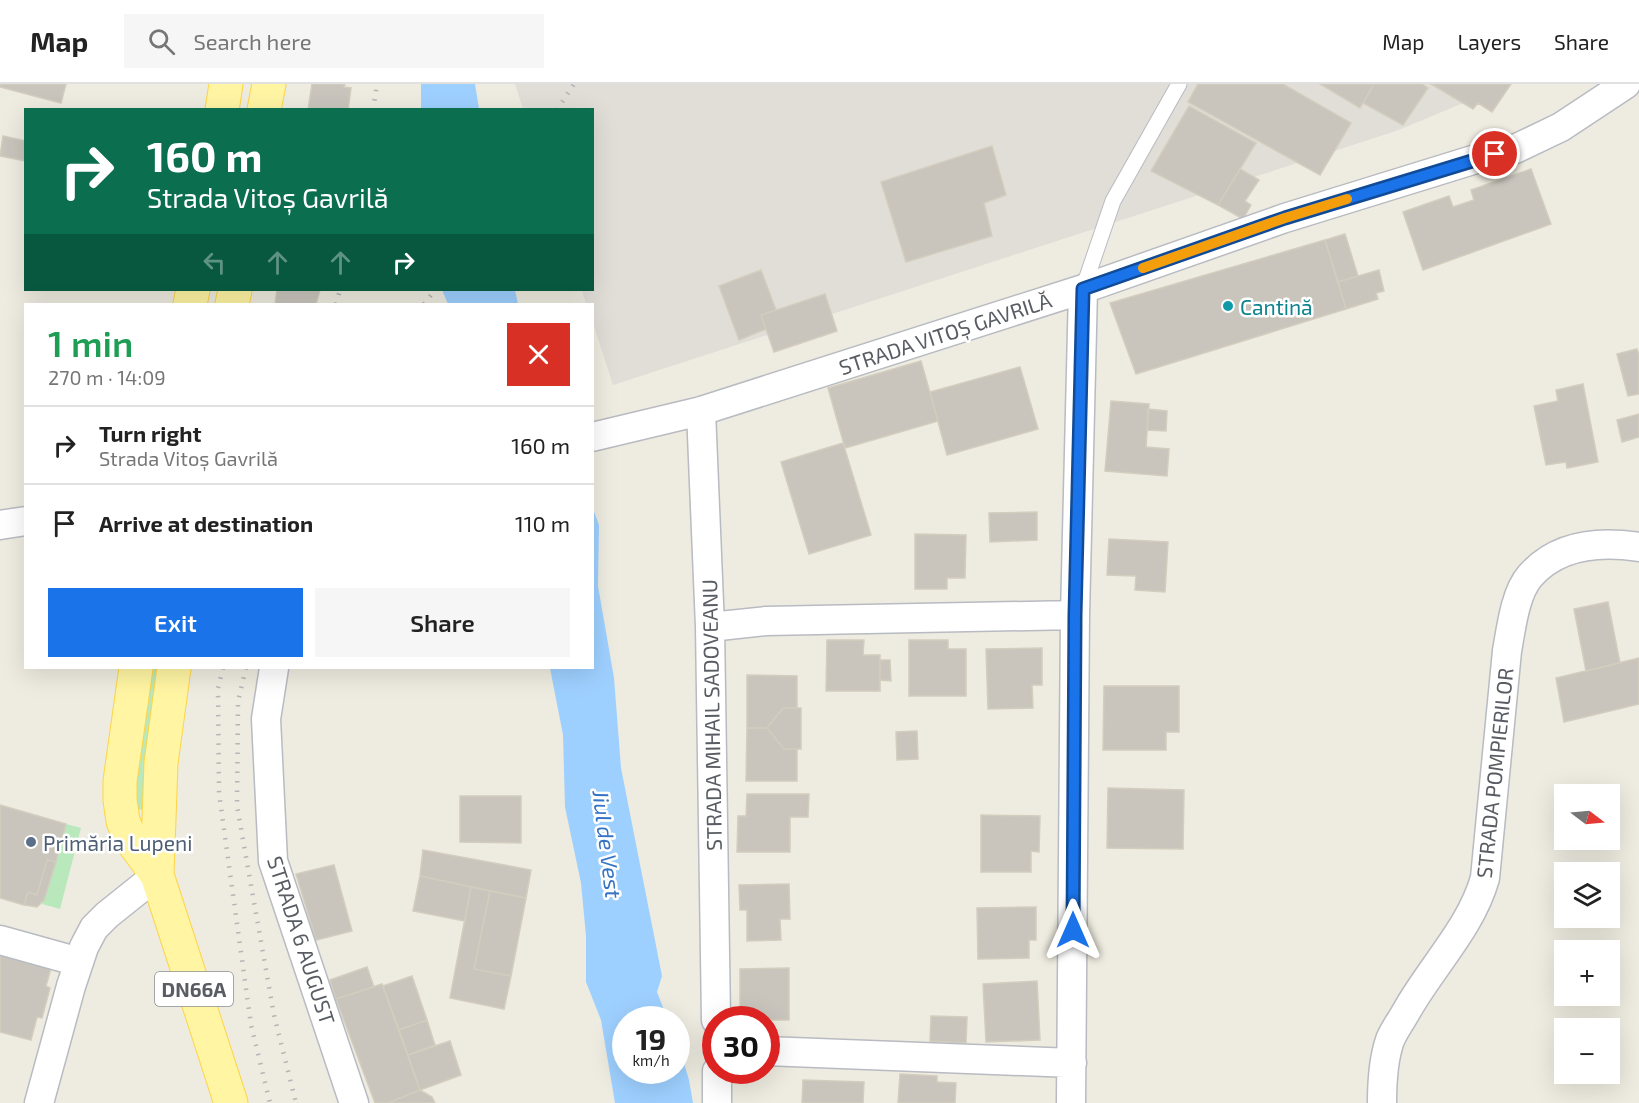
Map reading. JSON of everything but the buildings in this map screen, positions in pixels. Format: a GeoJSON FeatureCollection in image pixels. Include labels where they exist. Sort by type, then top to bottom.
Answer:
{"type":"FeatureCollection","features":[{"type":"Feature","properties":{"kind":"main road"},"geometry":{"type":"LineString","coordinates":[[222,108],[226,84]]}},
{"type":"Feature","properties":{"kind":"main road"},"geometry":{"type":"LineString","coordinates":[[264,108],[268,84]]}},
{"type":"Feature","properties":{"kind":"main road","name":"DN66A"},"geometry":{"type":"LineString","coordinates":[[136,669],[120,780],[123,821],[130,838],[157,875],[231,1103]]}},
{"type":"Feature","properties":{"kind":"main road","name":"DN66A"},"geometry":{"type":"LineString","coordinates":[[157,875],[161,763],[174,669]]}},
{"type":"Feature","properties":{"kind":"street","name":"STRADA VITOȘ GAVRILĂ"},"geometry":{"type":"LineString","coordinates":[[597,436],[701,411],[1083,289],[1285,218],[1515,149],[1561,127],[1626,84]]}},
{"type":"Feature","properties":{"kind":"street"},"geometry":{"type":"LineString","coordinates":[[1071,1103],[1075,615],[1083,289]]}},
{"type":"Feature","properties":{"kind":"street","name":"STRADA MIHAIL SADOVEANU"},"geometry":{"type":"LineString","coordinates":[[701,411],[710,627],[716,1006]]}},
{"type":"Feature","properties":{"kind":"street"},"geometry":{"type":"LineString","coordinates":[[0,525],[24,521]]}},
{"type":"Feature","properties":{"kind":"street","name":"STRADA POMPIERILOR"},"geometry":{"type":"LineString","coordinates":[[1382,1103],[1382,1075],[1390,1039],[1414,998],[1471,914],[1485,878],[1507,651],[1512,620],[1520,597],[1530,576],[1568,549],[1606,543],[1639,547]]}},
{"type":"Feature","properties":{"kind":"street"},"geometry":{"type":"LineString","coordinates":[[710,627],[766,621],[1075,615]]}},
{"type":"Feature","properties":{"kind":"street","name":"STRADA 6 AUGUST"},"geometry":{"type":"LineString","coordinates":[[274,669],[266,718],[273,861],[354,1103]]}},
{"type":"Feature","properties":{"kind":"street"},"geometry":{"type":"LineString","coordinates":[[39,1103],[79,962],[94,928],[157,875]]}},
{"type":"Feature","properties":{"kind":"street"},"geometry":{"type":"LineString","coordinates":[[0,940],[79,962]]}},
{"type":"Feature","properties":{"kind":"street"},"geometry":{"type":"LineString","coordinates":[[780,1052],[1072,1063]]}},
{"type":"Feature","properties":{"kind":"street"},"geometry":{"type":"LineString","coordinates":[[717,1084],[717,1103]]}},
{"type":"Feature","properties":{"kind":"lane"},"geometry":{"type":"LineString","coordinates":[[1083,289],[1113,201],[1179,84]]}},
{"type":"Feature","properties":{"kind":"shaded area"},"geometry":{"type":"Polygon","coordinates":[[[515,84],[1509,84],[1396,131],[613,385],[594,326],[594,303],[586,303],[582,291],[594,291],[594,108],[523,108],[515,84]]]}},
{"type":"Feature","properties":{"kind":"green space"},"geometry":{"type":"Polygon","coordinates":[[[150,669],[167,669],[144,810],[137,809],[131,793],[150,669]]]}},
{"type":"Feature","properties":{"kind":"green space"},"geometry":{"type":"Polygon","coordinates":[[[66,824],[81,828],[60,909],[42,904],[66,824]]]}},
{"type":"Feature","properties":{"kind":"water"},"geometry":{"type":"Polygon","coordinates":[[[421,84],[475,84],[479,108],[421,108],[421,84]]]}},
{"type":"Feature","properties":{"kind":"water"},"geometry":{"type":"Polygon","coordinates":[[[442,291],[515,291],[518,303],[448,303],[442,291]]]}},
{"type":"Feature","properties":{"kind":"water","name":"Jiul de Vest"},"geometry":{"type":"Polygon","coordinates":[[[594,512],[599,525],[598,586],[614,678],[621,768],[662,976],[657,992],[662,1006],[612,1006],[612,1084],[690,1084],[693,1103],[615,1103],[601,1020],[586,982],[586,936],[581,883],[565,807],[563,735],[550,669],[594,669],[594,512]]]}},
{"type":"Feature","properties":{"kind":"railway"},"geometry":{"type":"LineString","coordinates":[[373,108],[377,84]]}},
{"type":"Feature","properties":{"kind":"railway"},"geometry":{"type":"LineString","coordinates":[[558,108],[574,84]]}},
{"type":"Feature","properties":{"kind":"railway"},"geometry":{"type":"LineString","coordinates":[[336,303],[340,291]]}},
{"type":"Feature","properties":{"kind":"railway"},"geometry":{"type":"LineString","coordinates":[[425,303],[434,291]]}},
{"type":"Feature","properties":{"kind":"railway"},"geometry":{"type":"LineString","coordinates":[[223,669],[218,688],[219,793],[251,1025],[270,1103]]}},
{"type":"Feature","properties":{"kind":"railway"},"geometry":{"type":"LineString","coordinates":[[246,669],[238,701],[237,806],[274,1015],[296,1103]]}},
{"type":"Feature","properties":{"kind":"slow traffic"},"geometry":{"type":"LineString","coordinates":[[1143,268],[1285,218],[1347,199]]}},
{"type":"Feature","properties":{"kind":"place","name":"Cantină"},"geometry":{"type":"Point","coordinates":[1228,306]}},
{"type":"Feature","properties":{"kind":"place","name":"Primăria Lupeni"},"geometry":{"type":"Point","coordinates":[31,842]}},
{"type":"Feature","properties":{"kind":"route"},"geometry":{"type":"LineString","coordinates":[[1073,930],[1075,615],[1083,289],[1285,218],[1495,154]]}}]}
